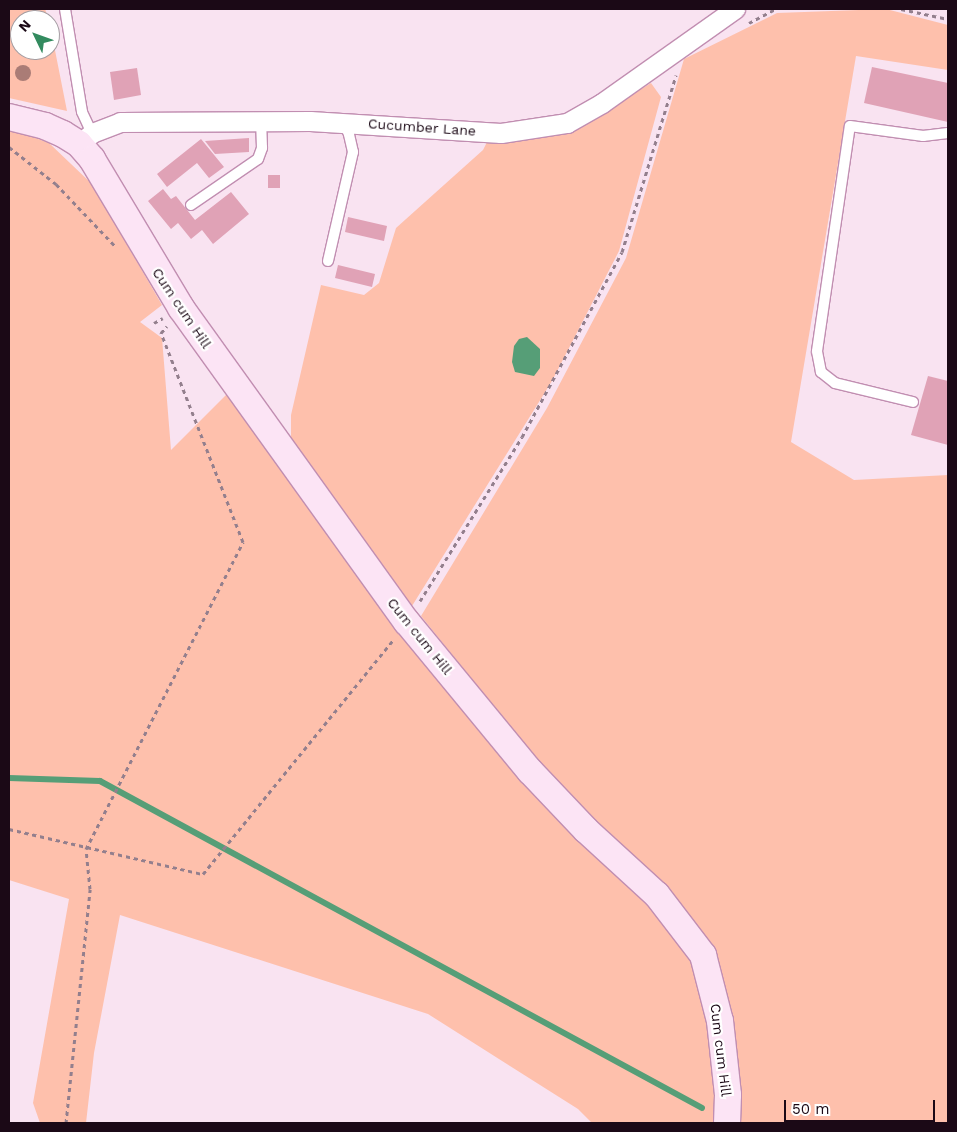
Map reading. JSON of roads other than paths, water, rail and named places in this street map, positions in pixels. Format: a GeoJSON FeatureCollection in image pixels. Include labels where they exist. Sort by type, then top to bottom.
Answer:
{"type":"FeatureCollection","features":[{"type":"Feature","properties":{"kind":"main road"},"geometry":{"type":"LineString","coordinates":[[9,117],[85,139]]}},
{"type":"Feature","properties":{"kind":"main road","name":"Cum cum Hill"},"geometry":{"type":"LineString","coordinates":[[85,139],[156,272],[407,622],[530,771],[586,830],[657,895],[703,955],[720,1021],[728,1096],[727,1123]]}},
{"type":"Feature","properties":{"kind":"street","name":"Cucumber Lane"},"geometry":{"type":"LineString","coordinates":[[85,139],[120,122],[343,122],[501,132],[567,123],[602,103],[735,9]]}},
{"type":"Feature","properties":{"kind":"lane"},"geometry":{"type":"LineString","coordinates":[[65,9],[85,139]]}},
{"type":"Feature","properties":{"kind":"lane"},"geometry":{"type":"LineString","coordinates":[[328,261],[353,152],[349,134],[343,122]]}},
{"type":"Feature","properties":{"kind":"lane"},"geometry":{"type":"LineString","coordinates":[[191,205],[258,159],[262,148],[261,123]]}},
{"type":"Feature","properties":{"kind":"lane"},"geometry":{"type":"LineString","coordinates":[[913,402],[835,383],[821,372],[817,350],[850,126],[923,136],[948,133]]}},
{"type":"Feature","properties":{"kind":"waterway"},"geometry":{"type":"LineString","coordinates":[[9,778],[100,781],[702,1108]]}}]}
